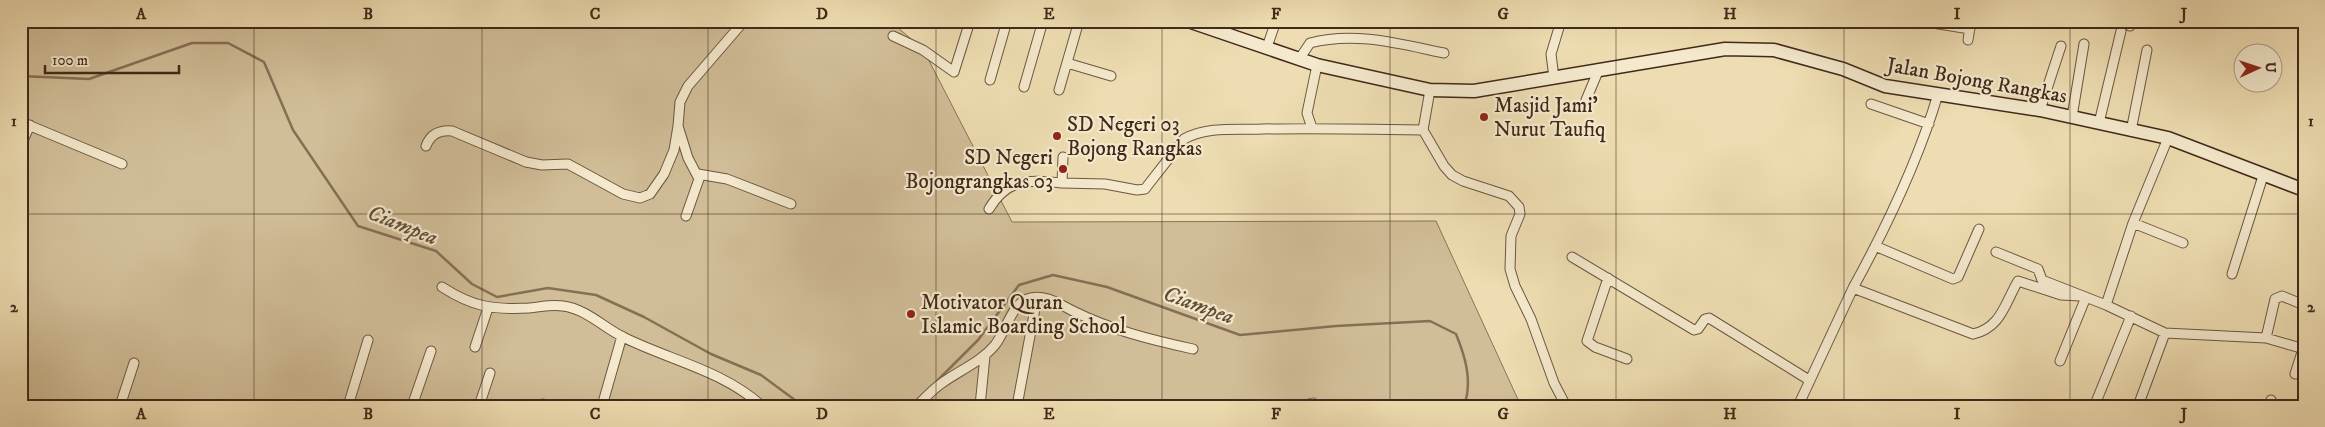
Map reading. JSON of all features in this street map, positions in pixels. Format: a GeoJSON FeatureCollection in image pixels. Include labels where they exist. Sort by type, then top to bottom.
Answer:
{"type":"FeatureCollection","features":[{"type":"Feature","properties":{"kind":"main road","name":"Jalan Bojong Rangkas"},"geometry":{"type":"LineString","coordinates":[[1188,21],[1317,65],[1430,90],[1474,91],[1725,48],[1760,48],[1791,54],[1843,69],[1885,86],[2040,110],[2168,138],[2263,176],[2304,190]]}},
{"type":"Feature","properties":{"kind":"street"},"geometry":{"type":"LineString","coordinates":[[426,146],[433,134],[442,130],[452,131],[526,162],[542,165],[568,164],[623,194],[640,198],[650,194],[664,174],[674,150],[678,126],[678,110],[683,94],[744,21]]}},
{"type":"Feature","properties":{"kind":"street"},"geometry":{"type":"LineString","coordinates":[[893,36],[923,50],[954,72],[970,21]]}},
{"type":"Feature","properties":{"kind":"street"},"geometry":{"type":"LineString","coordinates":[[990,80],[1007,21]]}},
{"type":"Feature","properties":{"kind":"street"},"geometry":{"type":"LineString","coordinates":[[1024,87],[1042,21]]}},
{"type":"Feature","properties":{"kind":"street"},"geometry":{"type":"LineString","coordinates":[[1059,90],[1079,21]]}},
{"type":"Feature","properties":{"kind":"street"},"geometry":{"type":"LineString","coordinates":[[1267,47],[1276,21]]}},
{"type":"Feature","properties":{"kind":"street"},"geometry":{"type":"LineString","coordinates":[[1554,78],[1551,54],[1561,21]]}},
{"type":"Feature","properties":{"kind":"street"},"geometry":{"type":"LineString","coordinates":[[1920,21],[1970,25],[1968,40]]}},
{"type":"Feature","properties":{"kind":"street"},"geometry":{"type":"LineString","coordinates":[[2099,123],[2121,31]]}},
{"type":"Feature","properties":{"kind":"street"},"geometry":{"type":"LineString","coordinates":[[1300,58],[1310,43],[1352,38],[1380,40],[1444,53]]}},
{"type":"Feature","properties":{"kind":"street"},"geometry":{"type":"LineString","coordinates":[[2072,117],[2084,44]]}},
{"type":"Feature","properties":{"kind":"street"},"geometry":{"type":"LineString","coordinates":[[2040,110],[2061,46]]}},
{"type":"Feature","properties":{"kind":"street"},"geometry":{"type":"LineString","coordinates":[[2131,130],[2147,50]]}},
{"type":"Feature","properties":{"kind":"street"},"geometry":{"type":"LineString","coordinates":[[1067,63],[1111,76]]}},
{"type":"Feature","properties":{"kind":"street"},"geometry":{"type":"LineString","coordinates":[[1312,128],[1307,113],[1317,65]]}},
{"type":"Feature","properties":{"kind":"street"},"geometry":{"type":"LineString","coordinates":[[1586,100],[1599,70]]}},
{"type":"Feature","properties":{"kind":"street"},"geometry":{"type":"LineString","coordinates":[[1430,90],[1423,130],[1438,157],[1452,174],[1463,181],[1509,196],[1519,207],[1520,214],[1511,236],[1510,269],[1515,286],[1531,319],[1554,383],[1566,406]]}},
{"type":"Feature","properties":{"kind":"street"},"geometry":{"type":"LineString","coordinates":[[1798,406],[1853,288],[1876,246],[1918,154],[1938,94]]}},
{"type":"Feature","properties":{"kind":"street"},"geometry":{"type":"LineString","coordinates":[[1871,104],[1929,124]]}},
{"type":"Feature","properties":{"kind":"street"},"geometry":{"type":"LineString","coordinates":[[21,145],[26,123],[122,164]]}},
{"type":"Feature","properties":{"kind":"street"},"geometry":{"type":"LineString","coordinates":[[678,126],[688,158],[698,174],[699,183],[686,216]]}},
{"type":"Feature","properties":{"kind":"street"},"geometry":{"type":"LineString","coordinates":[[989,209],[1006,189],[1016,183],[1037,181],[1105,184],[1145,189],[1180,143],[1191,135],[1211,131],[1312,128],[1423,130]]}},
{"type":"Feature","properties":{"kind":"street"},"geometry":{"type":"LineString","coordinates":[[2106,305],[2133,223],[2168,138]]}},
{"type":"Feature","properties":{"kind":"street"},"geometry":{"type":"LineString","coordinates":[[1062,182],[1063,157]]}},
{"type":"Feature","properties":{"kind":"street"},"geometry":{"type":"LineString","coordinates":[[698,174],[727,179],[791,204]]}},
{"type":"Feature","properties":{"kind":"street"},"geometry":{"type":"LineString","coordinates":[[2232,274],[2263,176]]}},
{"type":"Feature","properties":{"kind":"street"},"geometry":{"type":"LineString","coordinates":[[2133,223],[2183,243]]}},
{"type":"Feature","properties":{"kind":"street"},"geometry":{"type":"LineString","coordinates":[[1876,246],[1953,279],[1958,277],[1979,229]]}},
{"type":"Feature","properties":{"kind":"street"},"geometry":{"type":"LineString","coordinates":[[1996,252],[2038,269],[2042,280],[2106,305],[2165,333],[2266,338],[2304,348],[2295,374]]}},
{"type":"Feature","properties":{"kind":"street"},"geometry":{"type":"LineString","coordinates":[[1572,257],[1694,330],[1698,330],[1705,319],[1709,318],[1809,380]]}},
{"type":"Feature","properties":{"kind":"street"},"geometry":{"type":"LineString","coordinates":[[1608,278],[1587,341],[1590,345],[1626,359]]}},
{"type":"Feature","properties":{"kind":"street"},"geometry":{"type":"LineString","coordinates":[[1853,288],[1972,334],[1990,327],[2003,313],[2019,281],[2061,295],[2083,297]]}},
{"type":"Feature","properties":{"kind":"street"},"geometry":{"type":"LineString","coordinates":[[442,287],[468,302],[488,308],[564,306],[581,312],[622,336],[712,373],[762,406]]}},
{"type":"Feature","properties":{"kind":"street"},"geometry":{"type":"LineString","coordinates":[[2266,338],[2275,299],[2282,296],[2304,305]]}},
{"type":"Feature","properties":{"kind":"street"},"geometry":{"type":"LineString","coordinates":[[2060,362],[2083,297]]}},
{"type":"Feature","properties":{"kind":"street"},"geometry":{"type":"LineString","coordinates":[[917,406],[941,384],[985,356],[997,344],[1022,301],[1028,298],[1052,299],[1074,312],[1112,328],[1150,340],[1193,349]]}},
{"type":"Feature","properties":{"kind":"street"},"geometry":{"type":"LineString","coordinates":[[1016,406],[1038,298]]}},
{"type":"Feature","properties":{"kind":"street"},"geometry":{"type":"LineString","coordinates":[[475,348],[488,308]]}},
{"type":"Feature","properties":{"kind":"street"},"geometry":{"type":"LineString","coordinates":[[2096,402],[2131,316]]}},
{"type":"Feature","properties":{"kind":"street"},"geometry":{"type":"LineString","coordinates":[[2138,406],[2165,333]]}},
{"type":"Feature","properties":{"kind":"street"},"geometry":{"type":"LineString","coordinates":[[602,406],[622,336]]}},
{"type":"Feature","properties":{"kind":"street"},"geometry":{"type":"LineString","coordinates":[[348,406],[368,340]]}},
{"type":"Feature","properties":{"kind":"street"},"geometry":{"type":"LineString","coordinates":[[412,406],[431,351]]}},
{"type":"Feature","properties":{"kind":"street"},"geometry":{"type":"LineString","coordinates":[[980,406],[985,356]]}},
{"type":"Feature","properties":{"kind":"street"},"geometry":{"type":"LineString","coordinates":[[120,406],[134,363]]}},
{"type":"Feature","properties":{"kind":"street"},"geometry":{"type":"LineString","coordinates":[[479,406],[490,373]]}},
{"type":"Feature","properties":{"kind":"street"},"geometry":{"type":"LineString","coordinates":[[1300,406],[1313,403],[1314,406]]}},
{"type":"Feature","properties":{"kind":"shaded area"},"geometry":{"type":"Polygon","coordinates":[[[21,21],[890,21],[923,49],[1012,222],[1436,221],[1521,406],[21,406],[21,21]]]}},
{"type":"Feature","properties":{"kind":"waterway","name":"Ciampea"},"geometry":{"type":"LineString","coordinates":[[21,76],[89,79],[192,43],[228,43],[264,62],[293,130],[358,226],[436,251],[472,284],[497,297],[548,288],[596,295],[644,317],[711,354],[761,375],[803,406]]}},
{"type":"Feature","properties":{"kind":"waterway","name":"Ciampea"},"geometry":{"type":"LineString","coordinates":[[937,381],[978,340],[1019,285],[1053,275],[1107,287],[1240,335],[1336,326],[1430,321],[1456,334],[1467,369],[1468,387],[1464,406]]}},
{"type":"Feature","properties":{"kind":"place","name":"Masjid Jami' Nurut Taufiq"},"geometry":{"type":"Point","coordinates":[1484,117]}},
{"type":"Feature","properties":{"kind":"place","name":"SD Negeri 03 Bojong Rangkas"},"geometry":{"type":"Point","coordinates":[1057,136]}},
{"type":"Feature","properties":{"kind":"place","name":"SD Negeri Bojongrangkas 03"},"geometry":{"type":"Point","coordinates":[1063,169]}},
{"type":"Feature","properties":{"kind":"place","name":"Motivator Quran Islamic Boarding School"},"geometry":{"type":"Point","coordinates":[911,314]}}]}
